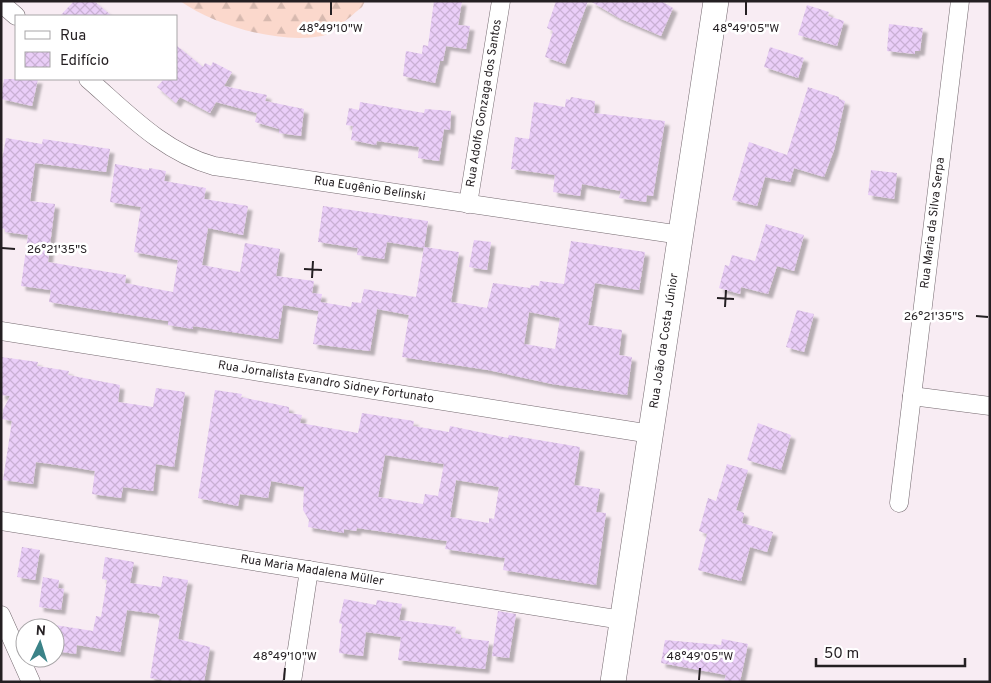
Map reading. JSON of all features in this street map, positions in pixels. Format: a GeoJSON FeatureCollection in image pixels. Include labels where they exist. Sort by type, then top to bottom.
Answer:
{"type":"FeatureCollection","features":[{"type":"Feature","properties":{"kind":"main road","name":"Rua João da Costa Júnior"},"geometry":{"type":"LineString","coordinates":[[613,682],[716,1]]}},
{"type":"Feature","properties":{"kind":"street","name":"Rua Adolfo Gonzaga dos Santos"},"geometry":{"type":"LineString","coordinates":[[468,204],[501,1]]}},
{"type":"Feature","properties":{"kind":"street","name":"Rua Maria da Silva Serpa"},"geometry":{"type":"LineString","coordinates":[[899,503],[960,1]]}},
{"type":"Feature","properties":{"kind":"street"},"geometry":{"type":"LineString","coordinates":[[1,3],[15,15]]}},
{"type":"Feature","properties":{"kind":"street","name":"Rua Eugênio Belinski"},"geometry":{"type":"LineString","coordinates":[[89,80],[158,139],[194,160],[227,169],[681,235]]}},
{"type":"Feature","properties":{"kind":"street","name":"Rua Jornalista Evandro Sidney Fortunato"},"geometry":{"type":"LineString","coordinates":[[1,330],[651,434]]}},
{"type":"Feature","properties":{"kind":"street"},"geometry":{"type":"LineString","coordinates":[[912,396],[990,406]]}},
{"type":"Feature","properties":{"kind":"street","name":"Rua Maria Madalena Müller"},"geometry":{"type":"LineString","coordinates":[[1,521],[622,620]]}},
{"type":"Feature","properties":{"kind":"street"},"geometry":{"type":"LineString","coordinates":[[292,682],[309,570]]}},
{"type":"Feature","properties":{"kind":"street"},"geometry":{"type":"LineString","coordinates":[[1,615],[31,682]]}},
{"type":"Feature","properties":{"kind":"green space"},"geometry":{"type":"Polygon","coordinates":[[[180,1],[365,1],[362,7],[331,32],[322,36],[305,38],[267,35],[248,31],[211,18],[180,1]]]}},
{"type":"Feature","properties":{"kind":"building"},"geometry":{"type":"Polygon","coordinates":[[[74,1],[94,1],[111,15],[61,15],[74,1]]]}},
{"type":"Feature","properties":{"kind":"building"},"geometry":{"type":"Polygon","coordinates":[[[434,1],[462,1],[458,25],[470,26],[466,49],[446,46],[435,83],[403,76],[406,51],[422,54],[423,45],[428,46],[434,1]]]}},
{"type":"Feature","properties":{"kind":"building"},"geometry":{"type":"Polygon","coordinates":[[[556,1],[588,1],[565,64],[545,57],[553,31],[547,28],[556,1]]]}},
{"type":"Feature","properties":{"kind":"building"},"geometry":{"type":"Polygon","coordinates":[[[590,1],[661,1],[673,8],[661,36],[619,18],[590,1]]]}},
{"type":"Feature","properties":{"kind":"building"},"geometry":{"type":"Polygon","coordinates":[[[807,5],[829,12],[828,16],[844,21],[837,46],[798,35],[807,5]]]}},
{"type":"Feature","properties":{"kind":"building"},"geometry":{"type":"Polygon","coordinates":[[[889,24],[923,28],[920,51],[915,51],[915,54],[887,51],[889,24]]]}},
{"type":"Feature","properties":{"kind":"building"},"geometry":{"type":"Polygon","coordinates":[[[178,47],[203,67],[205,63],[211,66],[213,62],[232,72],[224,86],[267,95],[265,101],[304,109],[301,136],[279,133],[279,129],[255,122],[257,113],[216,102],[210,113],[180,97],[176,103],[157,87],[163,80],[178,80],[178,47]]]}},
{"type":"Feature","properties":{"kind":"building"},"geometry":{"type":"Polygon","coordinates":[[[770,47],[804,58],[798,78],[764,67],[770,47]]]}},
{"type":"Feature","properties":{"kind":"building"},"geometry":{"type":"Polygon","coordinates":[[[4,79],[38,80],[32,106],[1,99],[4,79]]]}},
{"type":"Feature","properties":{"kind":"building"},"geometry":{"type":"Polygon","coordinates":[[[808,87],[839,97],[839,99],[845,101],[834,150],[824,177],[794,168],[790,182],[765,177],[757,206],[732,200],[749,142],[787,155],[808,87]]]}},
{"type":"Feature","properties":{"kind":"building"},"geometry":{"type":"Polygon","coordinates":[[[571,97],[595,101],[594,113],[665,121],[653,196],[647,195],[646,202],[619,198],[621,191],[582,184],[580,196],[553,192],[555,175],[511,169],[515,137],[529,139],[534,102],[565,107],[566,99],[570,100],[571,97]]]}},
{"type":"Feature","properties":{"kind":"building"},"geometry":{"type":"Polygon","coordinates":[[[360,102],[424,113],[425,109],[451,111],[450,130],[444,129],[439,161],[418,158],[419,147],[377,141],[376,145],[351,140],[353,126],[346,125],[349,108],[359,110],[360,102]]]}},
{"type":"Feature","properties":{"kind":"building"},"geometry":{"type":"Polygon","coordinates":[[[6,138],[42,144],[43,139],[110,149],[106,172],[35,163],[30,201],[55,204],[48,262],[126,275],[125,283],[173,292],[178,260],[134,252],[141,207],[110,202],[115,164],[166,171],[164,181],[206,188],[204,199],[248,206],[243,235],[208,228],[202,265],[240,272],[245,243],[280,249],[276,276],[314,281],[312,293],[322,294],[319,311],[283,305],[278,339],[193,326],[193,329],[168,325],[168,321],[49,302],[51,290],[21,286],[28,235],[5,232],[5,229],[1,228],[1,165],[6,138]]]}},
{"type":"Feature","properties":{"kind":"building"},"geometry":{"type":"Polygon","coordinates":[[[871,170],[897,173],[894,199],[868,195],[871,170]]]}},
{"type":"Feature","properties":{"kind":"building"},"geometry":{"type":"Polygon","coordinates":[[[323,206],[428,221],[424,248],[387,242],[384,259],[357,255],[358,248],[318,242],[323,206]]]}},
{"type":"Feature","properties":{"kind":"building"},"geometry":{"type":"Polygon","coordinates":[[[766,224],[804,235],[794,271],[777,266],[768,294],[741,287],[740,294],[719,288],[725,265],[729,266],[732,255],[755,261],[766,224]]]}},
{"type":"Feature","properties":{"kind":"building"},"geometry":{"type":"Polygon","coordinates":[[[474,240],[491,242],[487,270],[469,267],[474,240]]]}},
{"type":"Feature","properties":{"kind":"building"},"geometry":{"type":"Polygon","coordinates":[[[571,241],[645,252],[639,290],[595,283],[588,325],[622,330],[619,355],[632,357],[627,395],[552,384],[488,370],[402,357],[409,315],[377,309],[370,351],[313,344],[320,302],[351,307],[352,302],[361,303],[364,289],[416,297],[424,247],[459,252],[451,302],[487,308],[493,283],[530,288],[531,285],[539,286],[540,281],[564,284],[571,241]],[[529,312],[524,344],[555,349],[560,318],[529,312]]]}},
{"type":"Feature","properties":{"kind":"building"},"geometry":{"type":"Polygon","coordinates":[[[797,310],[814,314],[804,352],[786,347],[797,310]]]}},
{"type":"Feature","properties":{"kind":"building"},"geometry":{"type":"Polygon","coordinates":[[[1,357],[38,362],[37,366],[69,371],[68,375],[120,385],[118,402],[153,407],[156,388],[185,392],[174,467],[156,464],[153,491],[123,487],[121,498],[92,494],[95,471],[72,467],[36,462],[33,484],[3,480],[12,421],[2,419],[3,410],[10,396],[1,395],[1,357]]]}},
{"type":"Feature","properties":{"kind":"building"},"geometry":{"type":"Polygon","coordinates":[[[215,390],[242,394],[241,397],[289,407],[289,413],[302,415],[300,423],[358,433],[362,413],[414,421],[413,426],[449,432],[450,426],[508,438],[509,435],[580,447],[574,485],[600,489],[596,512],[606,513],[596,585],[503,570],[505,558],[445,549],[447,541],[357,528],[356,531],[344,529],[344,533],[308,527],[309,520],[303,510],[304,487],[271,481],[268,498],[240,494],[238,506],[198,498],[215,390]],[[385,455],[378,497],[423,504],[425,494],[438,496],[444,464],[385,455]],[[456,480],[450,517],[489,523],[489,518],[494,519],[499,487],[456,480]]]}},
{"type":"Feature","properties":{"kind":"building"},"geometry":{"type":"Polygon","coordinates":[[[758,423],[791,435],[781,470],[747,460],[758,423]]]}},
{"type":"Feature","properties":{"kind":"building"},"geometry":{"type":"Polygon","coordinates":[[[727,464],[748,470],[736,510],[744,513],[742,523],[773,532],[767,552],[750,547],[741,581],[698,570],[707,534],[699,531],[708,498],[716,501],[727,464]]]}},
{"type":"Feature","properties":{"kind":"building"},"geometry":{"type":"Polygon","coordinates":[[[22,547],[40,550],[35,580],[17,577],[22,547]]]}},
{"type":"Feature","properties":{"kind":"building"},"geometry":{"type":"Polygon","coordinates":[[[105,557],[134,562],[130,583],[161,587],[163,576],[188,580],[178,639],[210,647],[204,682],[172,682],[150,678],[160,616],[157,614],[127,610],[120,652],[77,645],[76,654],[65,652],[65,627],[93,631],[96,616],[101,617],[107,580],[102,579],[105,557]]]}},
{"type":"Feature","properties":{"kind":"building"},"geometry":{"type":"Polygon","coordinates":[[[43,577],[59,580],[58,588],[64,589],[61,610],[39,607],[43,577]]]}},
{"type":"Feature","properties":{"kind":"building"},"geometry":{"type":"Polygon","coordinates":[[[344,599],[376,605],[377,600],[402,604],[399,620],[456,627],[455,633],[461,635],[461,638],[489,641],[485,669],[398,660],[401,637],[366,632],[363,656],[339,653],[342,624],[339,623],[344,599]]]}},
{"type":"Feature","properties":{"kind":"building"},"geometry":{"type":"Polygon","coordinates":[[[498,611],[516,614],[509,658],[492,656],[498,611]]]}},
{"type":"Feature","properties":{"kind":"building"},"geometry":{"type":"Polygon","coordinates":[[[722,639],[748,644],[740,682],[724,682],[726,675],[661,663],[665,640],[721,645],[722,639]]]}}]}
